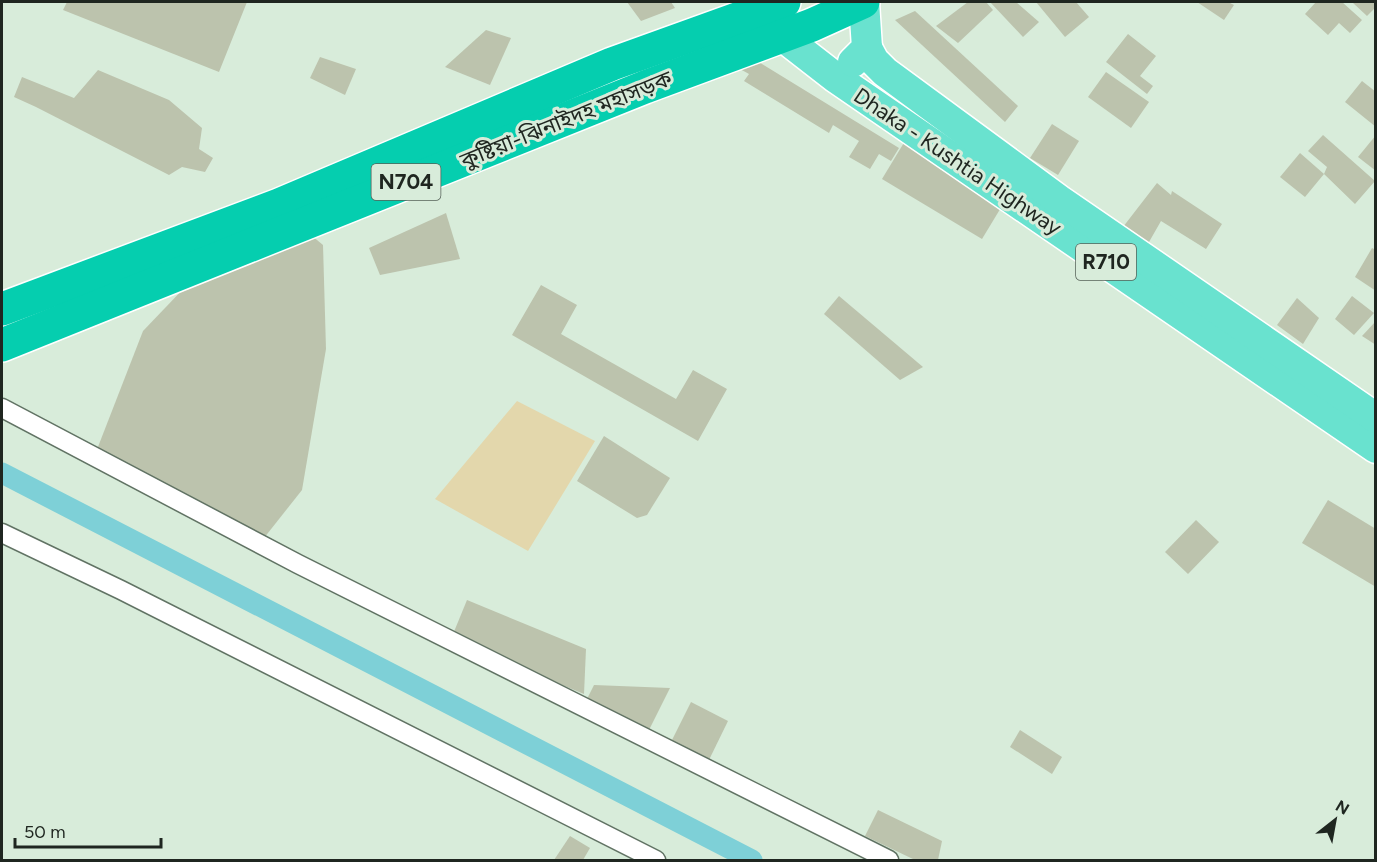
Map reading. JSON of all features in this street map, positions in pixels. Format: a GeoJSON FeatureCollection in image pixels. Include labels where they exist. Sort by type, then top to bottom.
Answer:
{"type":"FeatureCollection","features":[{"type":"Feature","properties":{"kind":"highway","name":"কুষ্টিয়া-ঝিনাইদহ মহাসড়ক"},"geometry":{"type":"LineString","coordinates":[[2,309],[267,224],[782,36],[863,2]]}},
{"type":"Feature","properties":{"kind":"highway","name":"কুষ্টিয়া-ঝিনাইদহ মহাসড়ক"},"geometry":{"type":"LineString","coordinates":[[2,345],[612,64],[774,5]]}},
{"type":"Feature","properties":{"kind":"main road"},"geometry":{"type":"LineString","coordinates":[[863,2],[867,48]]}},
{"type":"Feature","properties":{"kind":"main road","name":"Dhaka - Kushtia Highway"},"geometry":{"type":"LineString","coordinates":[[774,5],[782,36],[836,78],[1373,433]]}},
{"type":"Feature","properties":{"kind":"main road","name":"Dhaka - Kushtia Highway"},"geometry":{"type":"LineString","coordinates":[[836,78],[867,48],[874,61],[885,72],[1373,433]]}},
{"type":"Feature","properties":{"kind":"street"},"geometry":{"type":"LineString","coordinates":[[2,408],[298,564],[889,861]]}},
{"type":"Feature","properties":{"kind":"street"},"geometry":{"type":"LineString","coordinates":[[2,533],[131,595],[656,861]]}},
{"type":"Feature","properties":{"kind":"shaded area"},"geometry":{"type":"Polygon","coordinates":[[[517,401],[595,441],[528,551],[435,499],[517,401]]]}},
{"type":"Feature","properties":{"kind":"building"},"geometry":{"type":"Polygon","coordinates":[[[67,2],[247,2],[219,72],[63,10],[67,2]]]}},
{"type":"Feature","properties":{"kind":"building"},"geometry":{"type":"Polygon","coordinates":[[[627,2],[671,2],[675,8],[641,21],[627,2]]]}},
{"type":"Feature","properties":{"kind":"building"},"geometry":{"type":"Polygon","coordinates":[[[968,2],[986,2],[993,10],[958,43],[936,26],[968,2]]]}},
{"type":"Feature","properties":{"kind":"building"},"geometry":{"type":"Polygon","coordinates":[[[990,2],[1016,2],[1039,22],[1023,37],[990,2]]]}},
{"type":"Feature","properties":{"kind":"building"},"geometry":{"type":"Polygon","coordinates":[[[1036,2],[1076,2],[1089,17],[1065,37],[1036,2]]]}},
{"type":"Feature","properties":{"kind":"building"},"geometry":{"type":"Polygon","coordinates":[[[1197,2],[1228,2],[1234,5],[1224,20],[1197,2]]]}},
{"type":"Feature","properties":{"kind":"building"},"geometry":{"type":"Polygon","coordinates":[[[1316,2],[1342,2],[1362,20],[1350,33],[1339,23],[1328,35],[1305,14],[1316,2]]]}},
{"type":"Feature","properties":{"kind":"building"},"geometry":{"type":"Polygon","coordinates":[[[1352,2],[1376,2],[1376,7],[1367,16],[1352,2]]]}},
{"type":"Feature","properties":{"kind":"building"},"geometry":{"type":"Polygon","coordinates":[[[915,11],[1018,106],[1005,122],[895,20],[915,11]]]}},
{"type":"Feature","properties":{"kind":"building"},"geometry":{"type":"Polygon","coordinates":[[[486,30],[511,38],[490,85],[445,67],[486,30]]]}},
{"type":"Feature","properties":{"kind":"building"},"geometry":{"type":"Polygon","coordinates":[[[1128,34],[1156,56],[1140,76],[1153,86],[1147,94],[1106,62],[1128,34]]]}},
{"type":"Feature","properties":{"kind":"building"},"geometry":{"type":"Polygon","coordinates":[[[749,56],[899,148],[891,161],[879,154],[870,169],[849,157],[859,141],[833,125],[829,133],[744,81],[749,74],[740,69],[749,56]]]}},
{"type":"Feature","properties":{"kind":"building"},"geometry":{"type":"Polygon","coordinates":[[[320,57],[356,69],[345,95],[310,78],[320,57]]]}},
{"type":"Feature","properties":{"kind":"building"},"geometry":{"type":"Polygon","coordinates":[[[98,70],[169,100],[202,128],[199,149],[213,158],[205,172],[182,167],[169,175],[14,97],[22,77],[74,98],[98,70]]]}},
{"type":"Feature","properties":{"kind":"building"},"geometry":{"type":"Polygon","coordinates":[[[1106,72],[1149,102],[1131,128],[1088,97],[1106,72]]]}},
{"type":"Feature","properties":{"kind":"building"},"geometry":{"type":"Polygon","coordinates":[[[1362,81],[1376,92],[1376,127],[1345,102],[1362,81]]]}},
{"type":"Feature","properties":{"kind":"building"},"geometry":{"type":"Polygon","coordinates":[[[1052,124],[1079,141],[1058,175],[1030,158],[1052,124]]]}},
{"type":"Feature","properties":{"kind":"building"},"geometry":{"type":"Polygon","coordinates":[[[1323,135],[1375,181],[1355,204],[1324,174],[1327,167],[1308,151],[1323,135]]]}},
{"type":"Feature","properties":{"kind":"building"},"geometry":{"type":"Polygon","coordinates":[[[1376,135],[1376,171],[1358,157],[1376,135]]]}},
{"type":"Feature","properties":{"kind":"building"},"geometry":{"type":"Polygon","coordinates":[[[905,141],[1005,201],[982,239],[882,179],[905,141]]]}},
{"type":"Feature","properties":{"kind":"building"},"geometry":{"type":"Polygon","coordinates":[[[1300,153],[1324,174],[1305,197],[1280,177],[1300,153]]]}},
{"type":"Feature","properties":{"kind":"building"},"geometry":{"type":"Polygon","coordinates":[[[1157,183],[1171,195],[1172,191],[1222,224],[1206,249],[1161,221],[1145,249],[1123,227],[1157,183]]]}},
{"type":"Feature","properties":{"kind":"building"},"geometry":{"type":"Polygon","coordinates":[[[446,213],[460,259],[380,275],[369,248],[446,213]]]}},
{"type":"Feature","properties":{"kind":"building"},"geometry":{"type":"Polygon","coordinates":[[[311,235],[323,245],[326,349],[302,490],[264,538],[96,452],[143,331],[187,285],[311,235]]]}},
{"type":"Feature","properties":{"kind":"building"},"geometry":{"type":"Polygon","coordinates":[[[1372,248],[1376,250],[1376,291],[1355,277],[1372,248]]]}},
{"type":"Feature","properties":{"kind":"building"},"geometry":{"type":"Polygon","coordinates":[[[541,285],[577,305],[561,334],[676,399],[693,370],[727,389],[698,441],[512,335],[541,285]]]}},
{"type":"Feature","properties":{"kind":"building"},"geometry":{"type":"Polygon","coordinates":[[[839,296],[923,367],[900,380],[824,314],[839,296]]]}},
{"type":"Feature","properties":{"kind":"building"},"geometry":{"type":"Polygon","coordinates":[[[1352,296],[1374,313],[1354,335],[1335,319],[1352,296]]]}},
{"type":"Feature","properties":{"kind":"building"},"geometry":{"type":"Polygon","coordinates":[[[1297,298],[1319,318],[1303,344],[1277,325],[1297,298]]]}},
{"type":"Feature","properties":{"kind":"building"},"geometry":{"type":"Polygon","coordinates":[[[1376,321],[1376,345],[1362,336],[1376,321]]]}},
{"type":"Feature","properties":{"kind":"building"},"geometry":{"type":"Polygon","coordinates":[[[604,436],[670,478],[647,515],[637,518],[577,481],[604,436]]]}},
{"type":"Feature","properties":{"kind":"building"},"geometry":{"type":"Polygon","coordinates":[[[1328,500],[1376,529],[1376,587],[1302,543],[1328,500]]]}},
{"type":"Feature","properties":{"kind":"building"},"geometry":{"type":"Polygon","coordinates":[[[1196,520],[1219,542],[1188,574],[1165,552],[1196,520]]]}},
{"type":"Feature","properties":{"kind":"building"},"geometry":{"type":"Polygon","coordinates":[[[467,600],[586,649],[584,694],[451,639],[467,600]]]}},
{"type":"Feature","properties":{"kind":"building"},"geometry":{"type":"Polygon","coordinates":[[[594,685],[670,688],[649,730],[587,699],[594,685]]]}},
{"type":"Feature","properties":{"kind":"building"},"geometry":{"type":"Polygon","coordinates":[[[691,702],[728,721],[707,764],[669,746],[691,702]]]}},
{"type":"Feature","properties":{"kind":"building"},"geometry":{"type":"Polygon","coordinates":[[[1020,730],[1062,757],[1052,774],[1010,747],[1020,730]]]}},
{"type":"Feature","properties":{"kind":"building"},"geometry":{"type":"Polygon","coordinates":[[[878,810],[942,841],[938,860],[915,860],[865,836],[878,810]]]}},
{"type":"Feature","properties":{"kind":"building"},"geometry":{"type":"Polygon","coordinates":[[[570,836],[590,848],[583,860],[554,860],[570,836]]]}},
{"type":"Feature","properties":{"kind":"waterway"},"geometry":{"type":"LineString","coordinates":[[2,473],[752,860]]}}]}
